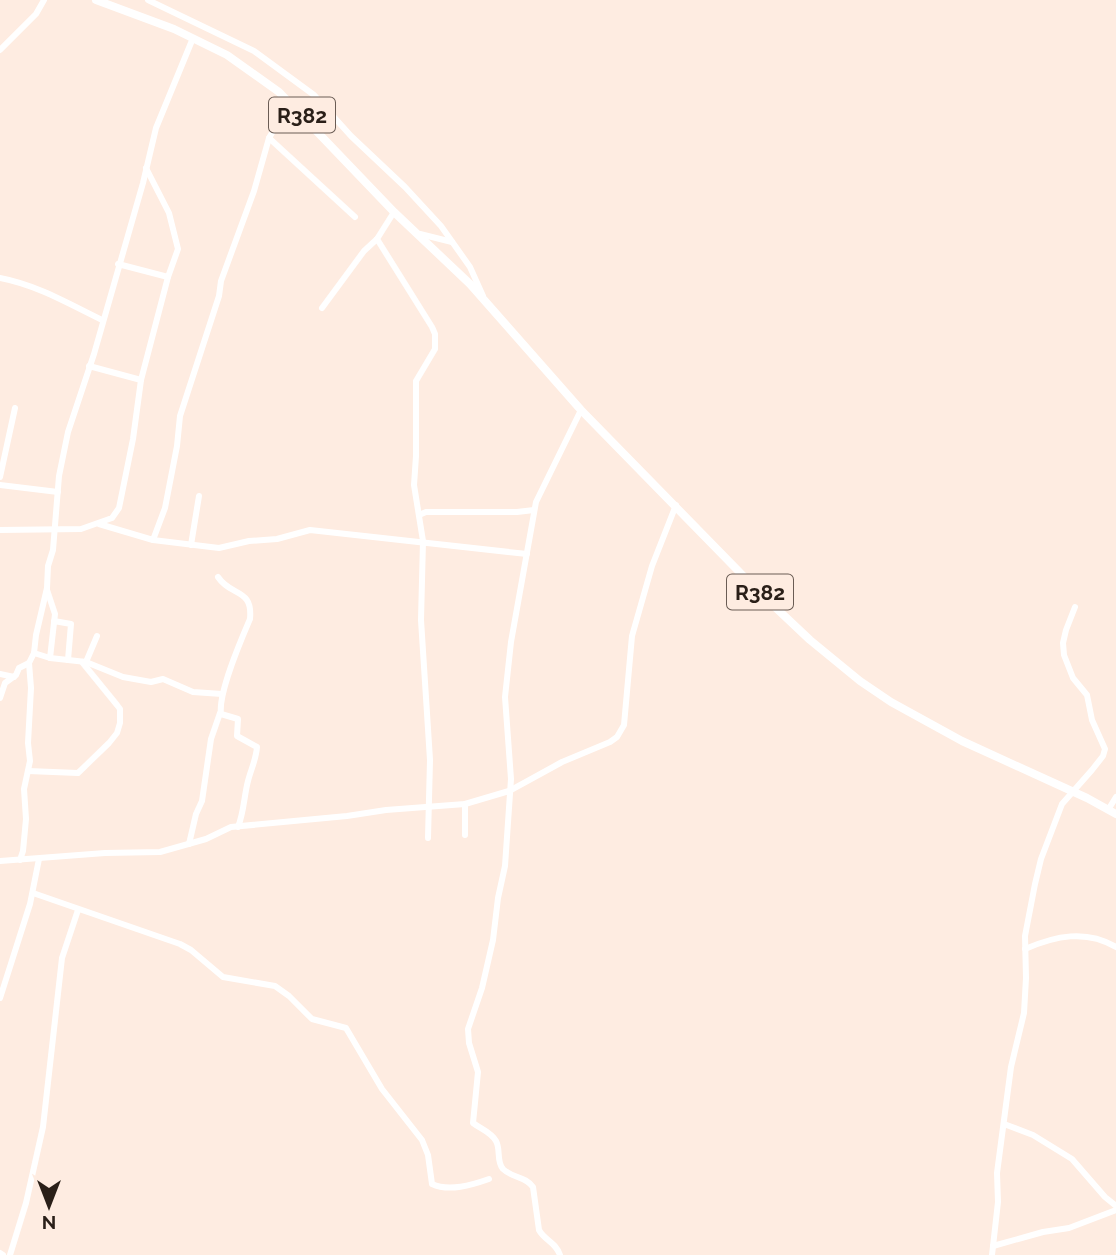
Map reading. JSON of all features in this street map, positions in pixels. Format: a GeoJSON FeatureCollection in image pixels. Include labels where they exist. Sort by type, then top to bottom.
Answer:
{"type":"FeatureCollection","features":[{"type":"Feature","properties":{"kind":"main road","name":"R382"},"geometry":{"type":"LineString","coordinates":[[96,0],[193,38],[241,62],[290,102],[394,212],[485,301],[581,410],[803,633],[860,681],[950,735],[1112,812]]}},
{"type":"Feature","properties":{"kind":"street"},"geometry":{"type":"LineString","coordinates":[[0,50],[36,14],[44,0]]}},
{"type":"Feature","properties":{"kind":"street"},"geometry":{"type":"LineString","coordinates":[[148,0],[238,42],[286,73],[314,96],[441,226],[470,267],[485,301]]}},
{"type":"Feature","properties":{"kind":"street"},"geometry":{"type":"LineString","coordinates":[[20,860],[26,815],[24,789],[31,688],[29,663],[34,653],[47,588],[68,432],[156,128],[193,38]]}},
{"type":"Feature","properties":{"kind":"street"},"geometry":{"type":"LineString","coordinates":[[153,540],[165,508],[180,416],[222,281],[259,178],[269,138],[290,102]]}},
{"type":"Feature","properties":{"kind":"street"},"geometry":{"type":"LineString","coordinates":[[269,138],[355,218]]}},
{"type":"Feature","properties":{"kind":"street"},"geometry":{"type":"LineString","coordinates":[[0,530],[81,528],[112,518],[119,508],[133,439],[141,380],[178,245],[169,213],[146,168]]}},
{"type":"Feature","properties":{"kind":"street"},"geometry":{"type":"LineString","coordinates":[[322,308],[364,251],[377,239],[394,212]]}},
{"type":"Feature","properties":{"kind":"street"},"geometry":{"type":"LineString","coordinates":[[414,232],[452,242]]}},
{"type":"Feature","properties":{"kind":"street"},"geometry":{"type":"LineString","coordinates":[[377,239],[435,334],[433,354],[416,381],[414,485],[423,541],[421,620],[429,750],[428,838]]}},
{"type":"Feature","properties":{"kind":"street"},"geometry":{"type":"LineString","coordinates":[[118,264],[168,277]]}},
{"type":"Feature","properties":{"kind":"street"},"geometry":{"type":"LineString","coordinates":[[0,278],[55,295],[102,320]]}},
{"type":"Feature","properties":{"kind":"street"},"geometry":{"type":"LineString","coordinates":[[89,366],[141,380]]}},
{"type":"Feature","properties":{"kind":"street"},"geometry":{"type":"LineString","coordinates":[[0,477],[15,408]]}},
{"type":"Feature","properties":{"kind":"street"},"geometry":{"type":"LineString","coordinates":[[560,1255],[556,1245],[542,1236],[539,1230],[533,1187],[529,1182],[503,1169],[498,1144],[472,1122],[478,1072],[469,1046],[468,1028],[482,988],[505,866],[511,772],[507,751],[505,685],[534,510],[581,410]]}},
{"type":"Feature","properties":{"kind":"street"},"geometry":{"type":"LineString","coordinates":[[0,485],[58,492]]}},
{"type":"Feature","properties":{"kind":"street"},"geometry":{"type":"LineString","coordinates":[[191,545],[199,496]]}},
{"type":"Feature","properties":{"kind":"street"},"geometry":{"type":"LineString","coordinates":[[0,861],[105,853],[153,853],[206,839],[231,827],[465,804],[509,790],[562,762],[610,743],[623,730],[632,636],[652,566],[676,505]]}},
{"type":"Feature","properties":{"kind":"street"},"geometry":{"type":"LineString","coordinates":[[419,516],[426,512],[534,510]]}},
{"type":"Feature","properties":{"kind":"street"},"geometry":{"type":"LineString","coordinates":[[97,523],[153,540],[219,548],[249,541],[277,539],[310,530],[527,554]]}},
{"type":"Feature","properties":{"kind":"street"},"geometry":{"type":"LineString","coordinates":[[189,844],[202,800],[211,739],[220,713],[222,694],[251,612],[245,596],[226,588],[218,577]]}},
{"type":"Feature","properties":{"kind":"street"},"geometry":{"type":"LineString","coordinates":[[47,588],[54,612],[50,658]]}},
{"type":"Feature","properties":{"kind":"street"},"geometry":{"type":"LineString","coordinates":[[992,1255],[998,1202],[998,1173],[1011,1067],[1024,1013],[1028,923],[1041,859],[1061,806],[1092,770],[1105,749],[1092,720],[1087,695],[1073,678],[1064,655],[1063,643],[1075,607]]}},
{"type":"Feature","properties":{"kind":"street"},"geometry":{"type":"LineString","coordinates":[[54,621],[71,624],[68,660]]}},
{"type":"Feature","properties":{"kind":"street"},"geometry":{"type":"LineString","coordinates":[[83,662],[97,636]]}},
{"type":"Feature","properties":{"kind":"street"},"geometry":{"type":"LineString","coordinates":[[34,653],[83,662],[123,677],[151,682],[163,680],[193,692],[222,694]]}},
{"type":"Feature","properties":{"kind":"street"},"geometry":{"type":"LineString","coordinates":[[27,771],[78,773],[93,761],[117,733],[120,709],[83,662]]}},
{"type":"Feature","properties":{"kind":"street"},"geometry":{"type":"LineString","coordinates":[[0,698],[5,683],[14,677],[19,668],[29,663]]}},
{"type":"Feature","properties":{"kind":"street"},"geometry":{"type":"LineString","coordinates":[[0,674],[14,677]]}},
{"type":"Feature","properties":{"kind":"street"},"geometry":{"type":"LineString","coordinates":[[220,713],[237,719],[237,736],[257,747],[238,827]]}},
{"type":"Feature","properties":{"kind":"street"},"geometry":{"type":"LineString","coordinates":[[1112,812],[1116,797]]}},
{"type":"Feature","properties":{"kind":"street"},"geometry":{"type":"LineString","coordinates":[[465,804],[465,835]]}},
{"type":"Feature","properties":{"kind":"street"},"geometry":{"type":"LineString","coordinates":[[0,998],[33,893],[39,859]]}},
{"type":"Feature","properties":{"kind":"street"},"geometry":{"type":"LineString","coordinates":[[33,893],[180,944],[223,977],[279,988],[312,1019],[346,1028],[382,1089],[422,1140],[428,1155],[432,1184],[446,1188],[468,1186],[489,1179]]}},
{"type":"Feature","properties":{"kind":"street"},"geometry":{"type":"LineString","coordinates":[[10,1255],[26,1203],[43,1127],[62,958],[78,910]]}},
{"type":"Feature","properties":{"kind":"street"},"geometry":{"type":"LineString","coordinates":[[1106,940],[1115,935]]}},
{"type":"Feature","properties":{"kind":"street"},"geometry":{"type":"LineString","coordinates":[[1025,948],[1058,936],[1094,937],[1106,940],[1116,947]]}},
{"type":"Feature","properties":{"kind":"street"},"geometry":{"type":"LineString","coordinates":[[993,1246],[1069,1228],[1116,1208],[1072,1159],[1032,1135],[1004,1124]]}}]}
